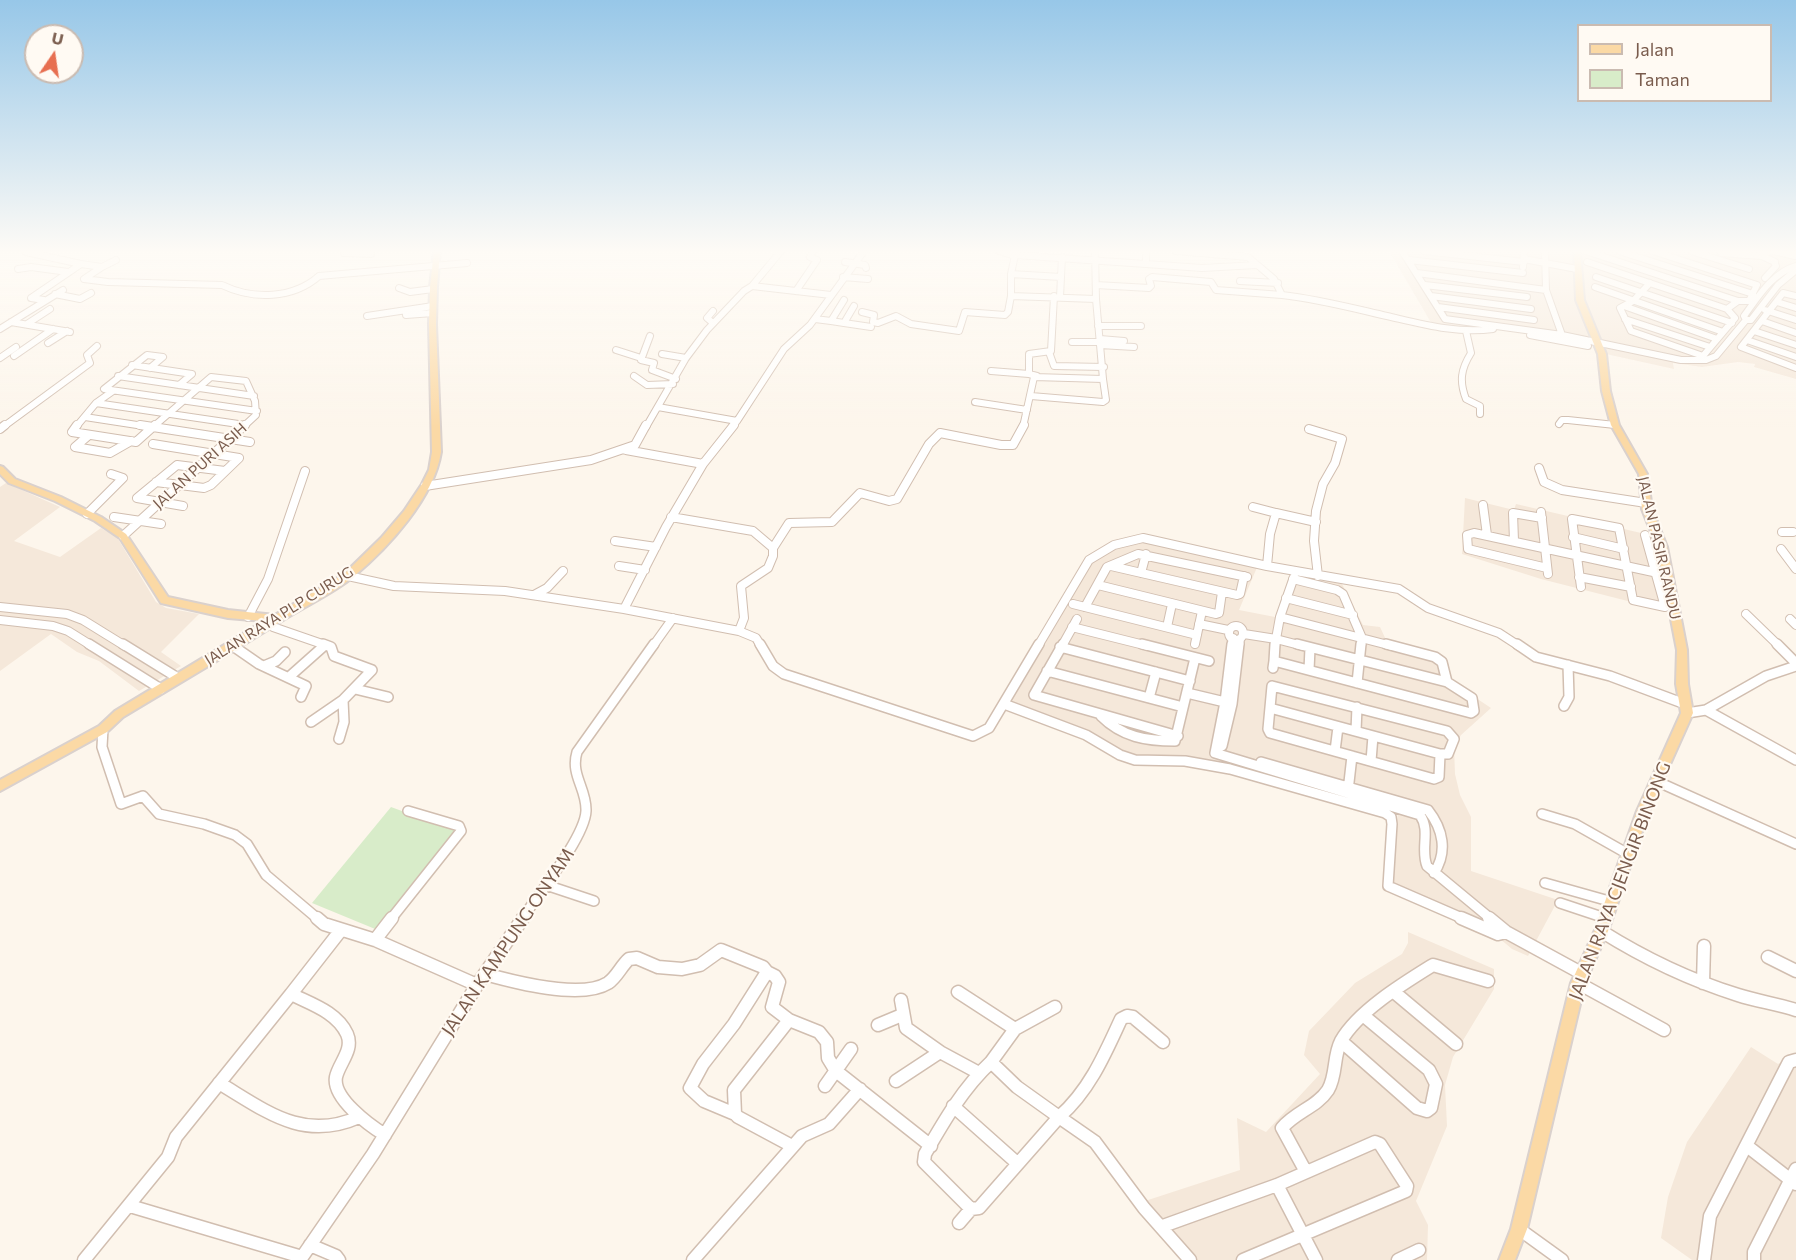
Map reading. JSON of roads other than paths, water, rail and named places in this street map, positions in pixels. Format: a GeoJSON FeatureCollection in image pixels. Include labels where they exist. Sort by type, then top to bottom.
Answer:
{"type":"FeatureCollection","features":[{"type":"Feature","properties":{"kind":"main road","name":"JALAN RAYA PLP CURUG"},"geometry":{"type":"LineString","coordinates":[[0,786],[103,729],[119,714],[348,576],[386,538],[424,486],[433,469],[437,449],[433,310]]}},
{"type":"Feature","properties":{"kind":"main road","name":"JALAN PASIR RANDU"},"geometry":{"type":"LineString","coordinates":[[1585,310],[1599,346],[1606,391],[1615,425],[1643,474],[1646,503],[1662,547],[1682,650],[1686,708]]}},
{"type":"Feature","properties":{"kind":"main road"},"geometry":{"type":"LineString","coordinates":[[0,469],[16,483],[58,499],[123,536],[162,598],[174,603],[274,621]]}},
{"type":"Feature","properties":{"kind":"main road","name":"JALAN RAYA CJENGIR BINONG"},"geometry":{"type":"LineString","coordinates":[[1507,1260],[1518,1229],[1581,979],[1603,924],[1609,901],[1686,708]]}},
{"type":"Feature","properties":{"kind":"street"},"geometry":{"type":"LineString","coordinates":[[0,329],[30,310]]}},
{"type":"Feature","properties":{"kind":"street"},"geometry":{"type":"LineString","coordinates":[[27,324],[49,310]]}},
{"type":"Feature","properties":{"kind":"street"},"geometry":{"type":"LineString","coordinates":[[368,316],[426,310]]}},
{"type":"Feature","properties":{"kind":"street"},"geometry":{"type":"LineString","coordinates":[[399,316],[429,310]]}},
{"type":"Feature","properties":{"kind":"street"},"geometry":{"type":"LineString","coordinates":[[424,486],[565,465],[626,450],[639,442],[686,358],[713,323],[727,310]]}},
{"type":"Feature","properties":{"kind":"street"},"geometry":{"type":"LineString","coordinates":[[624,609],[671,517],[703,464],[737,421],[784,349],[815,319],[821,310]]}},
{"type":"Feature","properties":{"kind":"street"},"geometry":{"type":"LineString","coordinates":[[831,321],[838,310]]}},
{"type":"Feature","properties":{"kind":"street"},"geometry":{"type":"LineString","coordinates":[[844,323],[852,310]]}},
{"type":"Feature","properties":{"kind":"street"},"geometry":{"type":"LineString","coordinates":[[857,325],[863,311],[873,315],[873,322],[879,323],[896,316],[911,324],[959,331],[965,312],[1005,315],[1008,310]]}},
{"type":"Feature","properties":{"kind":"street"},"geometry":{"type":"LineString","coordinates":[[1056,310],[1054,340],[1049,352],[1055,367],[1104,367]]}},
{"type":"Feature","properties":{"kind":"street"},"geometry":{"type":"LineString","coordinates":[[1031,396],[1103,402],[1106,400],[1097,310]]}},
{"type":"Feature","properties":{"kind":"street"},"geometry":{"type":"LineString","coordinates":[[1357,310],[1466,331],[1496,330],[1681,360],[1706,360],[1716,356],[1746,320],[1751,320],[1759,311]]}},
{"type":"Feature","properties":{"kind":"street"},"geometry":{"type":"LineString","coordinates":[[1440,310],[1445,319],[1562,335],[1599,346]]}},
{"type":"Feature","properties":{"kind":"street"},"geometry":{"type":"LineString","coordinates":[[1459,310],[1534,320]]}},
{"type":"Feature","properties":{"kind":"street"},"geometry":{"type":"LineString","coordinates":[[1531,310],[1538,331]]}},
{"type":"Feature","properties":{"kind":"street"},"geometry":{"type":"LineString","coordinates":[[1553,310],[1562,335]]}},
{"type":"Feature","properties":{"kind":"street"},"geometry":{"type":"LineString","coordinates":[[1621,310],[1634,333],[1703,356],[1732,323],[1735,318],[1734,310]]}},
{"type":"Feature","properties":{"kind":"street"},"geometry":{"type":"LineString","coordinates":[[1635,310],[1717,339]]}},
{"type":"Feature","properties":{"kind":"street"},"geometry":{"type":"LineString","coordinates":[[1659,310],[1723,332]]}},
{"type":"Feature","properties":{"kind":"street"},"geometry":{"type":"LineString","coordinates":[[1694,310],[1732,323]]}},
{"type":"Feature","properties":{"kind":"street"},"geometry":{"type":"LineString","coordinates":[[1746,320],[1744,316],[1748,310],[1768,312],[1796,320]]}},
{"type":"Feature","properties":{"kind":"street"},"geometry":{"type":"LineString","coordinates":[[713,311],[706,318],[713,323]]}},
{"type":"Feature","properties":{"kind":"street"},"geometry":{"type":"LineString","coordinates":[[1768,312],[1741,348],[1796,368]]}},
{"type":"Feature","properties":{"kind":"street"},"geometry":{"type":"LineString","coordinates":[[815,319],[871,327]]}},
{"type":"Feature","properties":{"kind":"street"},"geometry":{"type":"LineString","coordinates":[[1625,319],[1710,347]]}},
{"type":"Feature","properties":{"kind":"street"},"geometry":{"type":"LineString","coordinates":[[1762,321],[1796,333]]}},
{"type":"Feature","properties":{"kind":"street"},"geometry":{"type":"LineString","coordinates":[[0,323],[27,324],[68,332],[48,343]]}},
{"type":"Feature","properties":{"kind":"street"},"geometry":{"type":"LineString","coordinates":[[1098,326],[1141,326]]}},
{"type":"Feature","properties":{"kind":"street"},"geometry":{"type":"LineString","coordinates":[[14,356],[53,329]]}},
{"type":"Feature","properties":{"kind":"street"},"geometry":{"type":"LineString","coordinates":[[1466,331],[1471,347],[1461,368],[1460,380],[1466,399],[1480,406],[1480,414]]}},
{"type":"Feature","properties":{"kind":"street"},"geometry":{"type":"LineString","coordinates":[[1754,331],[1796,345]]}},
{"type":"Feature","properties":{"kind":"street"},"geometry":{"type":"LineString","coordinates":[[641,358],[650,336]]}},
{"type":"Feature","properties":{"kind":"street"},"geometry":{"type":"LineString","coordinates":[[1747,340],[1796,357]]}},
{"type":"Feature","properties":{"kind":"street"},"geometry":{"type":"LineString","coordinates":[[1072,342],[1124,341]]}},
{"type":"Feature","properties":{"kind":"street"},"geometry":{"type":"LineString","coordinates":[[1100,342],[1134,347]]}},
{"type":"Feature","properties":{"kind":"street"},"geometry":{"type":"LineString","coordinates":[[0,429],[90,363],[87,355],[97,346]]}},
{"type":"Feature","properties":{"kind":"street"},"geometry":{"type":"LineString","coordinates":[[0,358],[16,347]]}},
{"type":"Feature","properties":{"kind":"street"},"geometry":{"type":"LineString","coordinates":[[616,350],[654,363],[652,370],[663,373],[674,381]]}},
{"type":"Feature","properties":{"kind":"street"},"geometry":{"type":"LineString","coordinates":[[740,631],[744,622],[741,586],[768,568],[773,548],[789,523],[832,522],[860,493],[889,501],[897,499],[936,435],[944,433],[1013,446],[1023,429],[1031,396],[1033,375],[1029,353],[1049,352]]}},
{"type":"Feature","properties":{"kind":"street"},"geometry":{"type":"LineString","coordinates":[[662,354],[686,358]]}},
{"type":"Feature","properties":{"kind":"street"},"geometry":{"type":"LineString","coordinates":[[150,368],[163,357],[147,355],[104,389],[257,411]]}},
{"type":"Feature","properties":{"kind":"street"},"geometry":{"type":"LineString","coordinates":[[132,365],[192,374],[180,386]]}},
{"type":"Feature","properties":{"kind":"street"},"geometry":{"type":"LineString","coordinates":[[991,371],[1103,379]]}},
{"type":"Feature","properties":{"kind":"street"},"geometry":{"type":"LineString","coordinates":[[118,376],[254,396]]}},
{"type":"Feature","properties":{"kind":"street"},"geometry":{"type":"LineString","coordinates":[[634,376],[639,382],[648,386],[674,381]]}},
{"type":"Feature","properties":{"kind":"street"},"geometry":{"type":"LineString","coordinates":[[89,435],[75,447],[110,453],[152,428],[213,377],[246,381],[254,396]]}},
{"type":"Feature","properties":{"kind":"street"},"geometry":{"type":"LineString","coordinates":[[113,391],[96,403],[72,432],[133,441]]}},
{"type":"Feature","properties":{"kind":"street","name":"JALAN PURI ASIH"},"geometry":{"type":"LineString","coordinates":[[123,536],[245,426],[257,411],[254,396]]}},
{"type":"Feature","properties":{"kind":"street"},"geometry":{"type":"LineString","coordinates":[[975,402],[1027,410]]}},
{"type":"Feature","properties":{"kind":"street"},"geometry":{"type":"LineString","coordinates":[[96,403],[245,426]]}},
{"type":"Feature","properties":{"kind":"street"},"geometry":{"type":"LineString","coordinates":[[657,407],[737,421]]}},
{"type":"Feature","properties":{"kind":"street"},"geometry":{"type":"LineString","coordinates":[[85,417],[250,442]]}},
{"type":"Feature","properties":{"kind":"street"},"geometry":{"type":"LineString","coordinates":[[1558,424],[1562,420],[1568,420],[1615,425]]}},
{"type":"Feature","properties":{"kind":"street"},"geometry":{"type":"LineString","coordinates":[[1309,429],[1342,439],[1335,463],[1323,484],[1316,511],[1314,541],[1318,576]]}},
{"type":"Feature","properties":{"kind":"street"},"geometry":{"type":"LineString","coordinates":[[156,482],[208,486],[238,457],[153,444],[169,430]]}},
{"type":"Feature","properties":{"kind":"street"},"geometry":{"type":"LineString","coordinates":[[626,450],[703,464]]}},
{"type":"Feature","properties":{"kind":"street"},"geometry":{"type":"LineString","coordinates":[[183,506],[137,498],[177,465],[225,471]]}},
{"type":"Feature","properties":{"kind":"street"},"geometry":{"type":"LineString","coordinates":[[1539,468],[1544,482],[1562,490],[1646,503]]}},
{"type":"Feature","properties":{"kind":"street"},"geometry":{"type":"LineString","coordinates":[[248,616],[268,579],[305,471]]}},
{"type":"Feature","properties":{"kind":"street"},"geometry":{"type":"LineString","coordinates":[[87,514],[123,478],[111,474]]}},
{"type":"Feature","properties":{"kind":"street"},"geometry":{"type":"LineString","coordinates":[[1483,505],[1486,535]]}},
{"type":"Feature","properties":{"kind":"street"},"geometry":{"type":"LineString","coordinates":[[1253,507],[1316,522]]}},
{"type":"Feature","properties":{"kind":"street"},"geometry":{"type":"LineString","coordinates":[[1267,566],[1270,534],[1276,513]]}},
{"type":"Feature","properties":{"kind":"street"},"geometry":{"type":"LineString","coordinates":[[1514,542],[1514,513],[1541,515],[1546,549],[1547,571],[1467,548],[1467,535],[1474,532],[1514,542],[1546,549],[1576,555],[1655,572],[1667,575]]}},
{"type":"Feature","properties":{"kind":"street"},"geometry":{"type":"LineString","coordinates":[[114,517],[161,524]]}},
{"type":"Feature","properties":{"kind":"street"},"geometry":{"type":"LineString","coordinates":[[671,517],[753,531],[773,548]]}},
{"type":"Feature","properties":{"kind":"street"},"geometry":{"type":"LineString","coordinates":[[1581,587],[1572,519],[1617,527],[1620,530],[1634,601],[1665,607],[1645,536]]}},
{"type":"Feature","properties":{"kind":"street"},"geometry":{"type":"LineString","coordinates":[[1782,532],[1795,532]]}},
{"type":"Feature","properties":{"kind":"street"},"geometry":{"type":"LineString","coordinates":[[1573,537],[1624,549]]}},
{"type":"Feature","properties":{"kind":"street"},"geometry":{"type":"LineString","coordinates":[[348,576],[394,586],[505,591],[624,609],[740,631],[756,638],[773,666],[784,674],[973,736],[984,733],[1004,704],[1085,565],[1096,554],[1140,538],[1267,566],[1399,589],[1428,608],[1499,633],[1536,657],[1610,676],[1686,708],[1706,710],[1796,760]]}},
{"type":"Feature","properties":{"kind":"street"},"geometry":{"type":"LineString","coordinates":[[615,541],[656,547]]}},
{"type":"Feature","properties":{"kind":"street"},"geometry":{"type":"LineString","coordinates":[[1781,549],[1796,569]]}},
{"type":"Feature","properties":{"kind":"street"},"geometry":{"type":"LineString","coordinates":[[1085,607],[1106,568],[1138,554],[1245,577],[1239,595],[1111,566]]}},
{"type":"Feature","properties":{"kind":"street"},"geometry":{"type":"LineString","coordinates":[[1141,573],[1146,554]]}},
{"type":"Feature","properties":{"kind":"street"},"geometry":{"type":"LineString","coordinates":[[619,566],[645,570]]}},
{"type":"Feature","properties":{"kind":"street"},"geometry":{"type":"LineString","coordinates":[[533,596],[547,588],[563,571]]}},
{"type":"Feature","properties":{"kind":"street"},"geometry":{"type":"LineString","coordinates":[[1579,577],[1631,587]]}},
{"type":"Feature","properties":{"kind":"street"},"geometry":{"type":"LineString","coordinates":[[1199,624],[1236,635],[1276,639],[1310,648],[1360,660],[1447,682],[1472,698],[1473,712],[1357,683],[1309,670],[1273,665],[1276,639],[1280,617],[1294,578],[1340,591],[1362,638],[1360,660],[1357,683]]}},
{"type":"Feature","properties":{"kind":"street"},"geometry":{"type":"LineString","coordinates":[[1098,585],[1218,614],[1222,592]]}},
{"type":"Feature","properties":{"kind":"street"},"geometry":{"type":"LineString","coordinates":[[1286,598],[1353,615]]}},
{"type":"Feature","properties":{"kind":"street"},"geometry":{"type":"LineString","coordinates":[[1073,604],[1167,627],[1196,640],[1202,611]]}},
{"type":"Feature","properties":{"kind":"street"},"geometry":{"type":"LineString","coordinates":[[1167,627],[1172,604]]}},
{"type":"Feature","properties":{"kind":"street"},"geometry":{"type":"LineString","coordinates":[[0,607],[66,614],[83,620],[178,678]]}},
{"type":"Feature","properties":{"kind":"street"},"geometry":{"type":"LineString","coordinates":[[1706,710],[1766,676],[1796,665],[1746,615]]}},
{"type":"Feature","properties":{"kind":"street"},"geometry":{"type":"LineString","coordinates":[[1280,617],[1435,657],[1442,662],[1447,682]]}},
{"type":"Feature","properties":{"kind":"street","name":"JALAN KAMPUNG ONYAM"},"geometry":{"type":"LineString","coordinates":[[301,1258],[385,1135],[477,985],[576,839],[585,818],[586,809],[573,768],[577,752],[673,618]]}},
{"type":"Feature","properties":{"kind":"street"},"geometry":{"type":"LineString","coordinates":[[0,620],[53,626],[68,631],[160,689]]}},
{"type":"Feature","properties":{"kind":"street"},"geometry":{"type":"LineString","coordinates":[[274,621],[273,627],[325,645],[331,648],[334,656],[372,670],[343,700],[311,722]]}},
{"type":"Feature","properties":{"kind":"street"},"geometry":{"type":"LineString","coordinates":[[1034,696],[1074,623],[1209,661]]}},
{"type":"Feature","properties":{"kind":"street"},"geometry":{"type":"LineString","coordinates":[[1236,635],[1229,703],[1218,751],[1421,811],[1435,819],[1441,834],[1440,864],[1434,873]]}},
{"type":"Feature","properties":{"kind":"street"},"geometry":{"type":"LineString","coordinates":[[289,677],[325,645]]}},
{"type":"Feature","properties":{"kind":"street"},"geometry":{"type":"LineString","coordinates":[[233,646],[244,656],[306,686],[301,697]]}},
{"type":"Feature","properties":{"kind":"street"},"geometry":{"type":"LineString","coordinates":[[1060,647],[1190,681]]}},
{"type":"Feature","properties":{"kind":"street"},"geometry":{"type":"LineString","coordinates":[[1309,670],[1310,648]]}},
{"type":"Feature","properties":{"kind":"street"},"geometry":{"type":"LineString","coordinates":[[264,666],[276,661],[285,652]]}},
{"type":"Feature","properties":{"kind":"street"},"geometry":{"type":"LineString","coordinates":[[1100,714],[1114,728],[1141,741],[1175,741],[1178,736],[1194,658]]}},
{"type":"Feature","properties":{"kind":"street"},"geometry":{"type":"LineString","coordinates":[[1564,706],[1569,697],[1568,665]]}},
{"type":"Feature","properties":{"kind":"street"},"geometry":{"type":"LineString","coordinates":[[1047,671],[1183,707]]}},
{"type":"Feature","properties":{"kind":"street"},"geometry":{"type":"LineString","coordinates":[[1149,698],[1156,672]]}},
{"type":"Feature","properties":{"kind":"street"},"geometry":{"type":"LineString","coordinates":[[1270,708],[1440,754],[1449,752],[1454,739],[1452,733],[1273,685],[1270,708],[1268,729],[1270,733],[1436,779],[1439,777],[1440,754]]}},
{"type":"Feature","properties":{"kind":"street"},"geometry":{"type":"LineString","coordinates":[[355,689],[388,697]]}},
{"type":"Feature","properties":{"kind":"street"},"geometry":{"type":"LineString","coordinates":[[1024,693],[1178,736]]}},
{"type":"Feature","properties":{"kind":"street"},"geometry":{"type":"LineString","coordinates":[[1187,693],[1229,703]]}},
{"type":"Feature","properties":{"kind":"street"},"geometry":{"type":"LineString","coordinates":[[339,739],[344,722],[343,700]]}},
{"type":"Feature","properties":{"kind":"street"},"geometry":{"type":"LineString","coordinates":[[1004,704],[1086,735],[1120,755],[1135,760],[1185,762],[1230,769],[1385,813],[1391,817],[1392,824],[1388,886],[1498,934],[1506,932]]}},
{"type":"Feature","properties":{"kind":"street"},"geometry":{"type":"LineString","coordinates":[[1356,731],[1357,707]]}},
{"type":"Feature","properties":{"kind":"street"},"geometry":{"type":"LineString","coordinates":[[1335,751],[1338,727]]}},
{"type":"Feature","properties":{"kind":"street"},"geometry":{"type":"LineString","coordinates":[[103,729],[102,747],[121,804],[143,796],[159,814],[204,824],[235,835],[247,844],[266,875],[324,924],[375,940],[477,985]]}},
{"type":"Feature","properties":{"kind":"street"},"geometry":{"type":"LineString","coordinates":[[1371,761],[1373,736]]}},
{"type":"Feature","properties":{"kind":"street"},"geometry":{"type":"LineString","coordinates":[[1781,753],[1796,766]]}},
{"type":"Feature","properties":{"kind":"street"},"geometry":{"type":"LineString","coordinates":[[1348,791],[1352,756]]}},
{"type":"Feature","properties":{"kind":"street"},"geometry":{"type":"LineString","coordinates":[[1656,781],[1796,844]]}},
{"type":"Feature","properties":{"kind":"street"},"geometry":{"type":"LineString","coordinates":[[375,940],[460,831],[459,826],[408,811]]}},
{"type":"Feature","properties":{"kind":"street"},"geometry":{"type":"LineString","coordinates":[[1421,811],[1428,829],[1424,860],[1434,873],[1506,932],[1664,1030]]}},
{"type":"Feature","properties":{"kind":"street"},"geometry":{"type":"LineString","coordinates":[[1542,814],[1580,826],[1628,854]]}},
{"type":"Feature","properties":{"kind":"street"},"geometry":{"type":"LineString","coordinates":[[1545,883],[1609,901]]}},
{"type":"Feature","properties":{"kind":"street"},"geometry":{"type":"LineString","coordinates":[[546,885],[594,901]]}},
{"type":"Feature","properties":{"kind":"street"},"geometry":{"type":"LineString","coordinates":[[1560,903],[1603,924],[1630,950],[1703,983],[1796,1010]]}},
{"type":"Feature","properties":{"kind":"street"},"geometry":{"type":"LineString","coordinates":[[84,1260],[168,1157],[176,1137],[341,930]]}},
{"type":"Feature","properties":{"kind":"street"},"geometry":{"type":"LineString","coordinates":[[1703,983],[1704,946]]}},
{"type":"Feature","properties":{"kind":"street"},"geometry":{"type":"LineString","coordinates":[[485,974],[518,983],[575,989],[606,985],[629,959],[637,958],[650,966],[679,969],[698,966],[721,950],[763,967],[767,972],[775,975],[779,982],[772,1007],[789,1020],[819,1032],[827,1042],[828,1058],[836,1071],[931,1146]]}},
{"type":"Feature","properties":{"kind":"street"},"geometry":{"type":"LineString","coordinates":[[1768,957],[1796,971]]}},
{"type":"Feature","properties":{"kind":"street"},"geometry":{"type":"LineString","coordinates":[[1306,1172],[1282,1128],[1316,1104],[1327,1090],[1334,1075],[1337,1051],[1341,1041],[1364,1016],[1435,964],[1488,981]]}},
{"type":"Feature","properties":{"kind":"street"},"geometry":{"type":"LineString","coordinates":[[767,972],[734,1024],[704,1064],[690,1089],[709,1103],[735,1113],[792,1146]]}},
{"type":"Feature","properties":{"kind":"street"},"geometry":{"type":"LineString","coordinates":[[958,992],[1015,1029]]}},
{"type":"Feature","properties":{"kind":"street"},"geometry":{"type":"LineString","coordinates":[[1394,992],[1456,1044]]}},
{"type":"Feature","properties":{"kind":"street"},"geometry":{"type":"LineString","coordinates":[[291,994],[331,1014],[347,1034],[348,1047],[336,1078],[337,1090],[359,1117],[385,1135]]}},
{"type":"Feature","properties":{"kind":"street"},"geometry":{"type":"LineString","coordinates":[[901,1000],[902,1015],[910,1032],[940,1052],[979,1073]]}},
{"type":"Feature","properties":{"kind":"street"},"geometry":{"type":"LineString","coordinates":[[970,1209],[926,1165],[925,1154],[953,1106],[979,1073],[991,1062],[1015,1029],[1055,1007]]}},
{"type":"Feature","properties":{"kind":"street"},"geometry":{"type":"LineString","coordinates":[[878,1025],[902,1015]]}},
{"type":"Feature","properties":{"kind":"street"},"geometry":{"type":"LineString","coordinates":[[959,1223],[970,1209],[979,1208],[1059,1116],[1071,1106],[1097,1071],[1121,1019],[1127,1016],[1133,1017],[1163,1042]]}},
{"type":"Feature","properties":{"kind":"street"},"geometry":{"type":"LineString","coordinates":[[1341,1041],[1417,1108],[1426,1111],[1431,1108],[1437,1090],[1429,1070],[1364,1016]]}},
{"type":"Feature","properties":{"kind":"street"},"geometry":{"type":"LineString","coordinates":[[735,1113],[734,1090],[789,1020]]}},
{"type":"Feature","properties":{"kind":"street"},"geometry":{"type":"LineString","coordinates":[[825,1086],[851,1049]]}},
{"type":"Feature","properties":{"kind":"street"},"geometry":{"type":"LineString","coordinates":[[896,1081],[940,1052]]}},
{"type":"Feature","properties":{"kind":"street"},"geometry":{"type":"LineString","coordinates":[[1704,1260],[1710,1216],[1789,1062],[1796,1060]]}},
{"type":"Feature","properties":{"kind":"street"},"geometry":{"type":"LineString","coordinates":[[991,1062],[1017,1087],[1095,1142],[1144,1208],[1163,1226],[1190,1260]]}},
{"type":"Feature","properties":{"kind":"street"},"geometry":{"type":"LineString","coordinates":[[219,1083],[286,1121],[323,1128],[339,1127],[359,1117]]}},
{"type":"Feature","properties":{"kind":"street"},"geometry":{"type":"LineString","coordinates":[[693,1260],[792,1146],[802,1136],[829,1124],[860,1089]]}},
{"type":"Feature","properties":{"kind":"street"},"geometry":{"type":"LineString","coordinates":[[953,1106],[1017,1163]]}},
{"type":"Feature","properties":{"kind":"street"},"geometry":{"type":"LineString","coordinates":[[1163,1226],[1277,1185],[1377,1142],[1407,1189],[1243,1260]]}},
{"type":"Feature","properties":{"kind":"street"},"geometry":{"type":"LineString","coordinates":[[1747,1146],[1794,1178],[1754,1252],[1754,1260]]}},
{"type":"Feature","properties":{"kind":"street"},"geometry":{"type":"LineString","coordinates":[[1277,1185],[1316,1260]]}},
{"type":"Feature","properties":{"kind":"street"},"geometry":{"type":"LineString","coordinates":[[129,1206],[301,1258]]}},
{"type":"Feature","properties":{"kind":"street"},"geometry":{"type":"LineString","coordinates":[[1518,1229],[1562,1260]]}},
{"type":"Feature","properties":{"kind":"street"},"geometry":{"type":"LineString","coordinates":[[310,1245],[336,1256],[339,1260]]}},
{"type":"Feature","properties":{"kind":"street"},"geometry":{"type":"LineString","coordinates":[[1398,1260],[1419,1250]]}}]}
